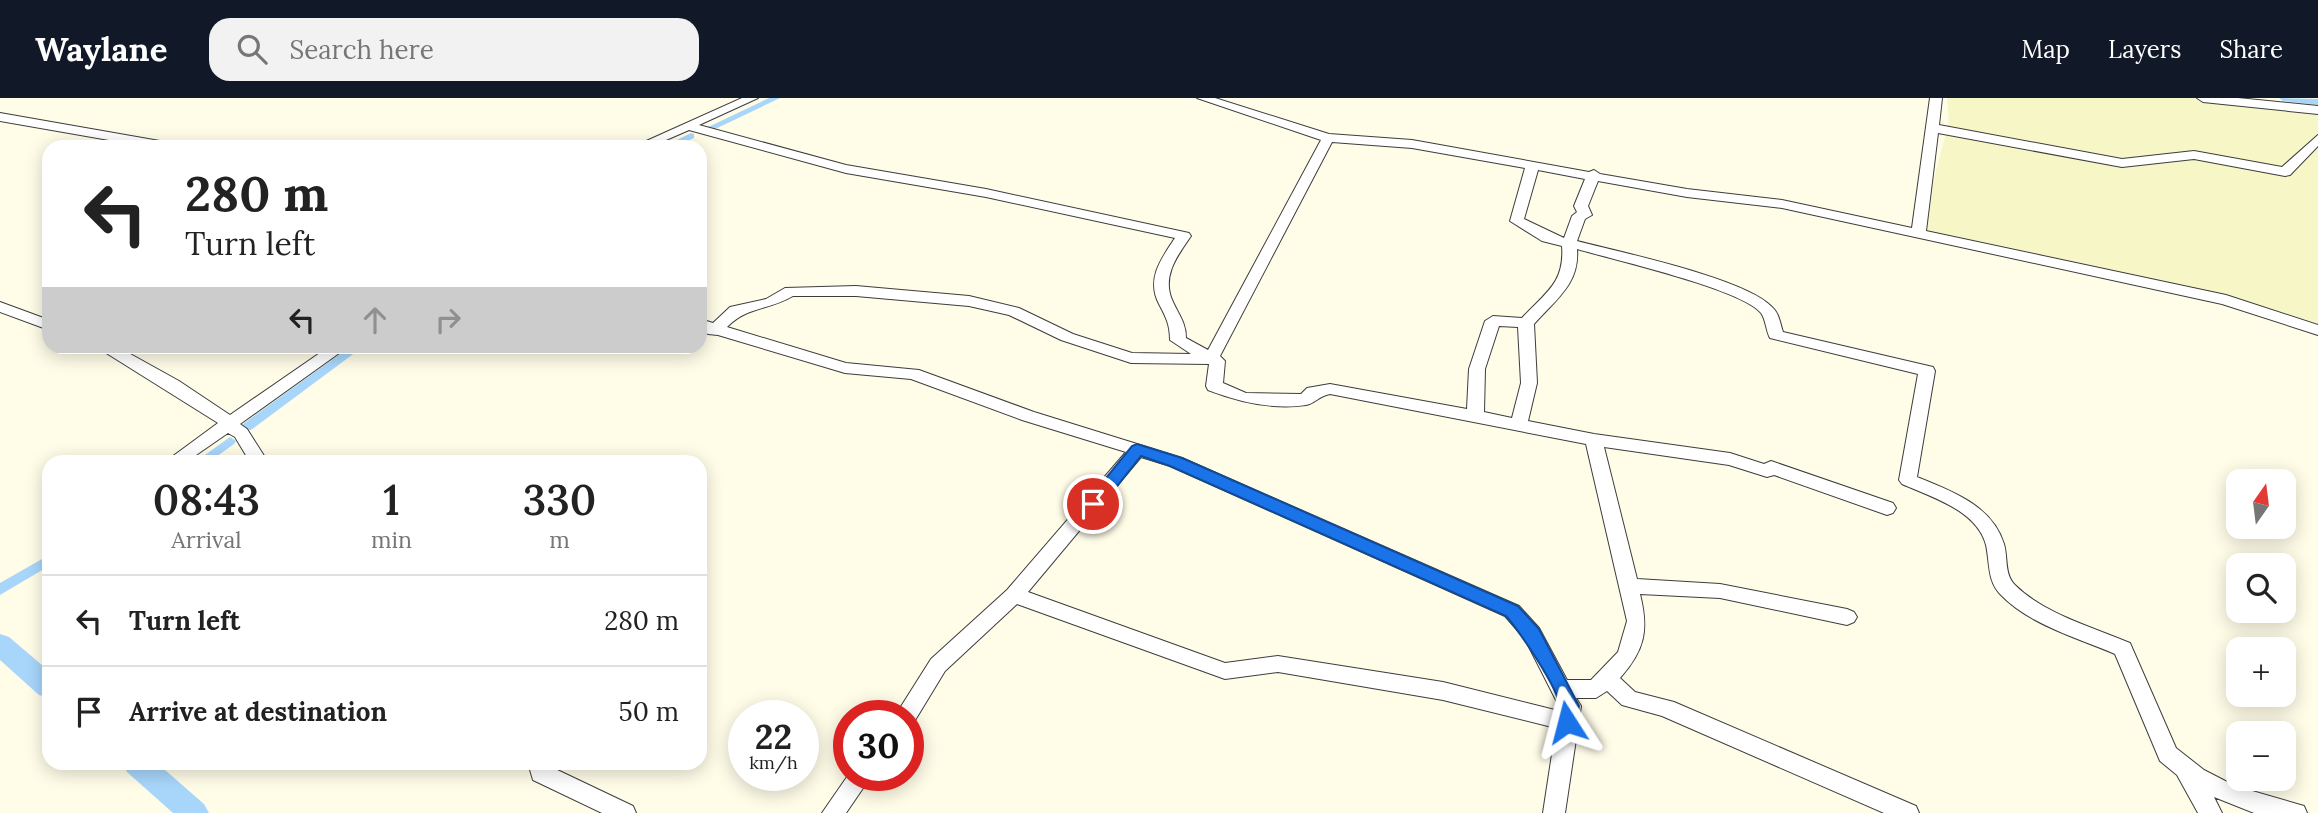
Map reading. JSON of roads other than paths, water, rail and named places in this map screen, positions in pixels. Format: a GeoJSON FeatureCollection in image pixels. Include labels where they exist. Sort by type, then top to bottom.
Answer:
{"type":"FeatureCollection","features":[{"type":"Feature","properties":{"kind":"street"},"geometry":{"type":"LineString","coordinates":[[654,140],[752,98]]}},
{"type":"Feature","properties":{"kind":"street"},"geometry":{"type":"LineString","coordinates":[[1202,98],[1328,138],[1412,144],[1594,174],[1687,193],[1782,204],[2226,300],[2318,330]]}},
{"type":"Feature","properties":{"kind":"street"},"geometry":{"type":"LineString","coordinates":[[1918,234],[1936,98]]}},
{"type":"Feature","properties":{"kind":"street"},"geometry":{"type":"LineString","coordinates":[[2203,98],[2318,110]]}},
{"type":"Feature","properties":{"kind":"street"},"geometry":{"type":"LineString","coordinates":[[0,117],[130,140]]}},
{"type":"Feature","properties":{"kind":"street"},"geometry":{"type":"LineString","coordinates":[[687,125],[709,134],[846,169],[986,193],[1184,236],[1162,273],[1161,292],[1179,320],[1178,340],[1217,361],[1214,386],[1244,398],[1305,400],[1313,392],[1330,389],[1594,440],[1730,459],[1735,463],[1767,471],[1771,467],[1887,508]]}},
{"type":"Feature","properties":{"kind":"street"},"geometry":{"type":"LineString","coordinates":[[1932,128],[2122,163],[2194,155],[2285,172],[2318,139]]}},
{"type":"Feature","properties":{"kind":"street"},"geometry":{"type":"LineString","coordinates":[[1211,359],[1328,138]]}},
{"type":"Feature","properties":{"kind":"street"},"geometry":{"type":"LineString","coordinates":[[1533,164],[1517,221],[1548,241],[1569,243],[1705,281],[1755,302],[1768,311],[1776,335],[1927,371],[1908,480],[1970,509],[1988,529],[1994,544],[1998,576],[2009,591],[2050,616],[2123,649],[2168,754],[2211,813]]}},
{"type":"Feature","properties":{"kind":"street"},"geometry":{"type":"LineString","coordinates":[[1519,425],[1529,383],[1526,323],[1566,279],[1571,266],[1569,243],[1579,216],[1585,215],[1581,206],[1594,174]]}},
{"type":"Feature","properties":{"kind":"street"},"geometry":{"type":"LineString","coordinates":[[707,327],[735,310],[771,302],[790,291],[836,290],[969,301],[1014,311],[1067,337],[1131,358],[1211,359]]}},
{"type":"Feature","properties":{"kind":"street"},"geometry":{"type":"LineString","coordinates":[[0,307],[42,322]]}},
{"type":"Feature","properties":{"kind":"street"},"geometry":{"type":"LineString","coordinates":[[1475,416],[1477,369],[1493,321],[1526,323]]}},
{"type":"Feature","properties":{"kind":"street"},"geometry":{"type":"LineString","coordinates":[[707,327],[845,368],[913,374],[1028,416],[1176,462],[1512,611],[1532,634],[1570,706],[1554,813]]}},
{"type":"Feature","properties":{"kind":"street"},"geometry":{"type":"LineString","coordinates":[[117,354],[173,385],[228,422],[241,433],[255,455]]}},
{"type":"Feature","properties":{"kind":"street"},"geometry":{"type":"LineString","coordinates":[[183,455],[329,354]]}},
{"type":"Feature","properties":{"kind":"street"},"geometry":{"type":"LineString","coordinates":[[1561,689],[1596,689],[1627,656],[1637,621],[1594,440]]}},
{"type":"Feature","properties":{"kind":"street"},"geometry":{"type":"LineString","coordinates":[[916,700],[938,665],[1014,595],[1137,450]]}},
{"type":"Feature","properties":{"kind":"street"},"geometry":{"type":"LineString","coordinates":[[1628,586],[1720,591],[1847,617]]}},
{"type":"Feature","properties":{"kind":"street"},"geometry":{"type":"LineString","coordinates":[[1014,595],[1225,671],[1278,664],[1443,691],[1567,722]]}},
{"type":"Feature","properties":{"kind":"street"},"geometry":{"type":"LineString","coordinates":[[1606,678],[1629,699],[1666,708],[1908,813]]}},
{"type":"Feature","properties":{"kind":"street"},"geometry":{"type":"LineString","coordinates":[[2176,762],[2222,793],[2251,805],[2295,813]]}},
{"type":"Feature","properties":{"kind":"street"},"geometry":{"type":"LineString","coordinates":[[540,770],[541,773],[625,813]]}},
{"type":"Feature","properties":{"kind":"street"},"geometry":{"type":"LineString","coordinates":[[833,813],[849,791]]}},
{"type":"Feature","properties":{"kind":"waterway"},"geometry":{"type":"LineString","coordinates":[[708,129],[776,98]]}},
{"type":"Feature","properties":{"kind":"waterway"},"geometry":{"type":"LineString","coordinates":[[2283,98],[2318,102]]}},
{"type":"Feature","properties":{"kind":"waterway"},"geometry":{"type":"LineString","coordinates":[[683,140],[691,136]]}},
{"type":"Feature","properties":{"kind":"waterway"},"geometry":{"type":"LineString","coordinates":[[247,427],[348,354]]}},
{"type":"Feature","properties":{"kind":"waterway"},"geometry":{"type":"LineString","coordinates":[[211,455],[230,441]]}},
{"type":"Feature","properties":{"kind":"waterway"},"geometry":{"type":"LineString","coordinates":[[0,590],[42,564]]}},
{"type":"Feature","properties":{"kind":"waterway"},"geometry":{"type":"LineString","coordinates":[[0,644],[42,681]]}},
{"type":"Feature","properties":{"kind":"waterway"},"geometry":{"type":"LineString","coordinates":[[145,770],[194,813]]}}]}
